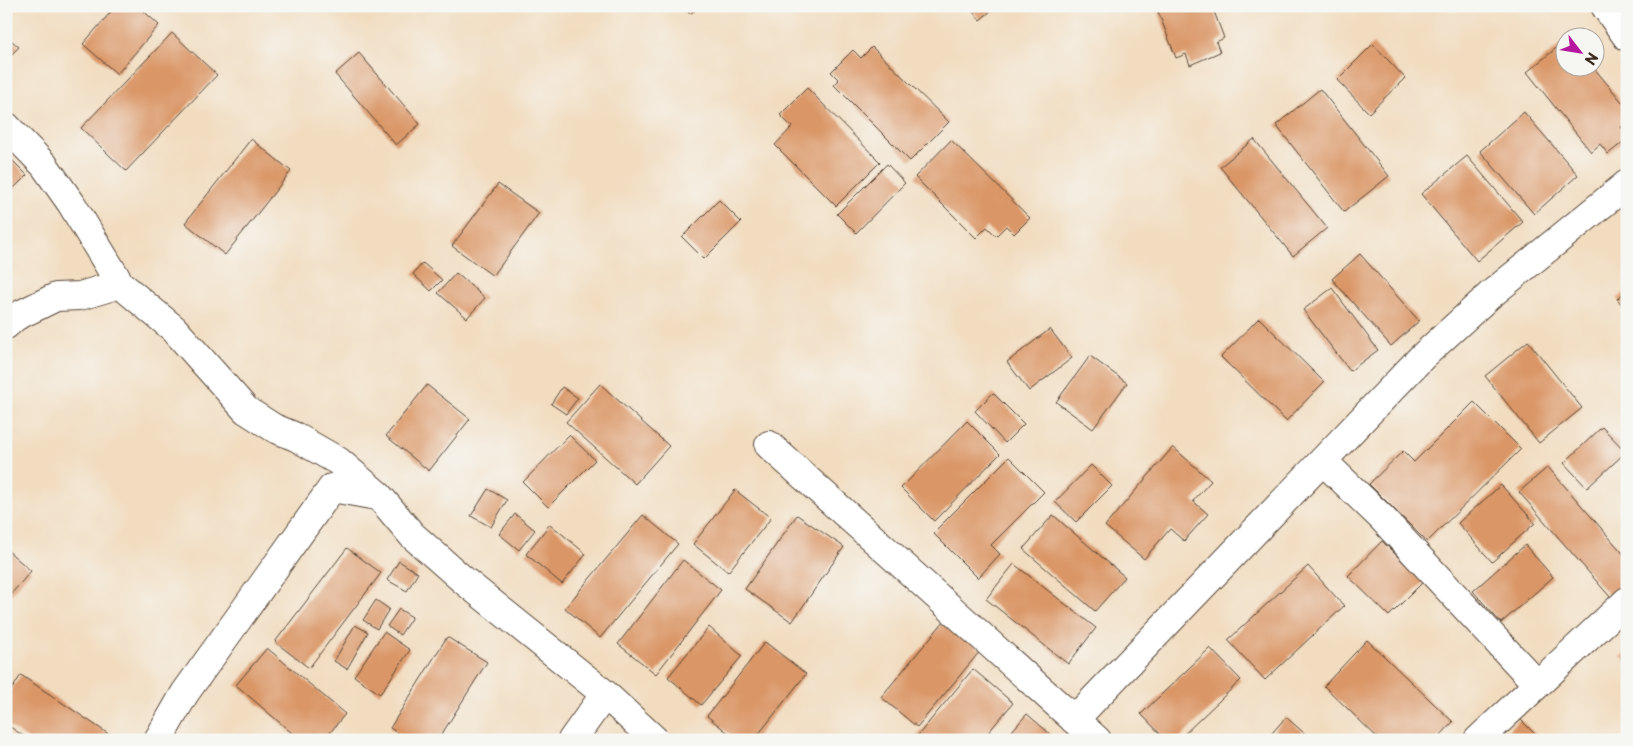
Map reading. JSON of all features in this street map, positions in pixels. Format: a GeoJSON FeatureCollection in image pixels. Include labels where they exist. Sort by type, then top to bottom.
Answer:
{"type":"FeatureCollection","features":[{"type":"Feature","properties":{"kind":"street"},"geometry":{"type":"LineString","coordinates":[[1605,6],[1627,36]]}},
{"type":"Feature","properties":{"kind":"street"},"geometry":{"type":"LineString","coordinates":[[6,126],[44,165],[71,203],[120,284],[174,329],[246,410],[274,428],[296,437],[338,461],[379,496],[412,535],[605,694],[655,740]]}},
{"type":"Feature","properties":{"kind":"street"},"geometry":{"type":"LineString","coordinates":[[1074,720],[1324,462],[1422,357],[1490,295],[1627,184]]}},
{"type":"Feature","properties":{"kind":"street"},"geometry":{"type":"LineString","coordinates":[[6,326],[15,317],[56,297],[80,296],[120,284]]}},
{"type":"Feature","properties":{"kind":"street"},"geometry":{"type":"LineString","coordinates":[[769,445],[1097,740]]}},
{"type":"Feature","properties":{"kind":"street"},"geometry":{"type":"LineString","coordinates":[[1324,462],[1382,518],[1537,684]]}},
{"type":"Feature","properties":{"kind":"street"},"geometry":{"type":"LineString","coordinates":[[158,740],[185,693],[332,488],[379,496]]}},
{"type":"Feature","properties":{"kind":"street"},"geometry":{"type":"LineString","coordinates":[[1478,740],[1627,601]]}},
{"type":"Feature","properties":{"kind":"street"},"geometry":{"type":"LineString","coordinates":[[572,740],[605,694]]}},
{"type":"Feature","properties":{"kind":"building"},"geometry":{"type":"Polygon","coordinates":[[[116,6],[138,6],[159,25],[117,74],[83,44],[116,6]]]}},
{"type":"Feature","properties":{"kind":"building"},"geometry":{"type":"Polygon","coordinates":[[[683,6],[699,6],[690,14],[683,6]]]}},
{"type":"Feature","properties":{"kind":"building"},"geometry":{"type":"Polygon","coordinates":[[[969,6],[997,6],[980,20],[969,6]]]}},
{"type":"Feature","properties":{"kind":"building"},"geometry":{"type":"Polygon","coordinates":[[[1156,6],[1212,6],[1224,38],[1216,42],[1220,52],[1190,65],[1186,54],[1176,58],[1156,6]]]}},
{"type":"Feature","properties":{"kind":"building"},"geometry":{"type":"Polygon","coordinates":[[[172,33],[217,75],[126,171],[81,128],[172,33]]]}},
{"type":"Feature","properties":{"kind":"building"},"geometry":{"type":"Polygon","coordinates":[[[6,36],[19,47],[6,60],[6,36]]]}},
{"type":"Feature","properties":{"kind":"building"},"geometry":{"type":"Polygon","coordinates":[[[1373,44],[1405,78],[1369,113],[1337,80],[1373,44]]]}},
{"type":"Feature","properties":{"kind":"building"},"geometry":{"type":"Polygon","coordinates":[[[872,47],[949,122],[910,161],[834,85],[839,80],[831,72],[853,50],[861,58],[872,47]]]}},
{"type":"Feature","properties":{"kind":"building"},"geometry":{"type":"Polygon","coordinates":[[[1556,48],[1556,78],[1602,78],[1627,108],[1627,122],[1621,127],[1627,135],[1627,139],[1608,154],[1600,144],[1591,152],[1527,72],[1556,48]]]}},
{"type":"Feature","properties":{"kind":"building"},"geometry":{"type":"Polygon","coordinates":[[[359,53],[420,124],[396,145],[335,74],[359,53]]]}},
{"type":"Feature","properties":{"kind":"building"},"geometry":{"type":"Polygon","coordinates":[[[807,88],[880,162],[836,206],[775,145],[792,127],[780,115],[807,88]]]}},
{"type":"Feature","properties":{"kind":"building"},"geometry":{"type":"Polygon","coordinates":[[[1320,89],[1389,176],[1344,212],[1276,125],[1320,89]]]}},
{"type":"Feature","properties":{"kind":"building"},"geometry":{"type":"Polygon","coordinates":[[[1524,112],[1578,175],[1534,214],[1480,151],[1524,112]]]}},
{"type":"Feature","properties":{"kind":"building"},"geometry":{"type":"Polygon","coordinates":[[[251,139],[291,171],[225,255],[185,223],[251,139]]]}},
{"type":"Feature","properties":{"kind":"building"},"geometry":{"type":"Polygon","coordinates":[[[1254,139],[1327,228],[1293,256],[1220,167],[1254,139]]]}},
{"type":"Feature","properties":{"kind":"building"},"geometry":{"type":"Polygon","coordinates":[[[951,140],[1030,218],[1014,234],[1006,226],[996,236],[987,227],[976,238],[915,177],[951,140]]]}},
{"type":"Feature","properties":{"kind":"building"},"geometry":{"type":"Polygon","coordinates":[[[6,154],[27,175],[6,196],[6,154]]]}},
{"type":"Feature","properties":{"kind":"building"},"geometry":{"type":"Polygon","coordinates":[[[1467,156],[1523,222],[1477,261],[1421,194],[1467,156]]]}},
{"type":"Feature","properties":{"kind":"building"},"geometry":{"type":"Polygon","coordinates":[[[887,164],[905,183],[856,233],[837,214],[887,164]]]}},
{"type":"Feature","properties":{"kind":"building"},"geometry":{"type":"Polygon","coordinates":[[[498,184],[539,213],[493,276],[452,246],[498,184]]]}},
{"type":"Feature","properties":{"kind":"building"},"geometry":{"type":"Polygon","coordinates":[[[719,200],[741,222],[704,259],[682,237],[719,200]]]}},
{"type":"Feature","properties":{"kind":"building"},"geometry":{"type":"Polygon","coordinates":[[[1360,254],[1419,321],[1391,346],[1332,279],[1360,254]]]}},
{"type":"Feature","properties":{"kind":"building"},"geometry":{"type":"Polygon","coordinates":[[[423,263],[442,280],[431,291],[413,274],[423,263]]]}},
{"type":"Feature","properties":{"kind":"building"},"geometry":{"type":"Polygon","coordinates":[[[456,273],[485,298],[467,318],[438,293],[456,273]]]}},
{"type":"Feature","properties":{"kind":"building"},"geometry":{"type":"Polygon","coordinates":[[[1332,288],[1378,350],[1350,371],[1303,310],[1332,288]]]}},
{"type":"Feature","properties":{"kind":"building"},"geometry":{"type":"Polygon","coordinates":[[[1627,290],[1627,310],[1617,299],[1627,290]]]}},
{"type":"Feature","properties":{"kind":"building"},"geometry":{"type":"Polygon","coordinates":[[[1259,318],[1324,382],[1286,421],[1221,357],[1259,318]]]}},
{"type":"Feature","properties":{"kind":"building"},"geometry":{"type":"Polygon","coordinates":[[[1050,329],[1072,358],[1029,391],[1007,362],[1050,329]]]}},
{"type":"Feature","properties":{"kind":"building"},"geometry":{"type":"Polygon","coordinates":[[[1528,341],[1582,408],[1539,443],[1485,376],[1528,341]]]}},
{"type":"Feature","properties":{"kind":"building"},"geometry":{"type":"Polygon","coordinates":[[[1090,356],[1127,383],[1093,429],[1056,402],[1090,356]]]}},
{"type":"Feature","properties":{"kind":"building"},"geometry":{"type":"Polygon","coordinates":[[[600,384],[669,446],[635,484],[566,422],[600,384]]]}},
{"type":"Feature","properties":{"kind":"building"},"geometry":{"type":"Polygon","coordinates":[[[427,385],[470,419],[429,471],[386,436],[427,385]]]}},
{"type":"Feature","properties":{"kind":"building"},"geometry":{"type":"Polygon","coordinates":[[[562,387],[578,398],[566,414],[551,404],[562,387]]]}},
{"type":"Feature","properties":{"kind":"building"},"geometry":{"type":"Polygon","coordinates":[[[993,393],[1024,424],[1005,443],[975,411],[993,393]]]}},
{"type":"Feature","properties":{"kind":"building"},"geometry":{"type":"Polygon","coordinates":[[[1474,402],[1521,449],[1427,542],[1369,484],[1403,451],[1414,462],[1474,402]]]}},
{"type":"Feature","properties":{"kind":"building"},"geometry":{"type":"Polygon","coordinates":[[[967,421],[1000,454],[934,521],[901,488],[967,421]]]}},
{"type":"Feature","properties":{"kind":"building"},"geometry":{"type":"Polygon","coordinates":[[[1602,427],[1626,452],[1587,488],[1564,463],[1602,427]]]}},
{"type":"Feature","properties":{"kind":"building"},"geometry":{"type":"Polygon","coordinates":[[[569,435],[595,460],[548,507],[523,482],[569,435]]]}},
{"type":"Feature","properties":{"kind":"building"},"geometry":{"type":"Polygon","coordinates":[[[1173,447],[1211,481],[1193,501],[1208,514],[1184,541],[1170,529],[1144,559],[1105,526],[1173,447]]]}},
{"type":"Feature","properties":{"kind":"building"},"geometry":{"type":"Polygon","coordinates":[[[1009,457],[1044,492],[991,545],[1000,554],[978,578],[933,533],[1009,457]]]}},
{"type":"Feature","properties":{"kind":"building"},"geometry":{"type":"Polygon","coordinates":[[[1091,465],[1112,486],[1076,522],[1055,502],[1091,465]]]}},
{"type":"Feature","properties":{"kind":"building"},"geometry":{"type":"Polygon","coordinates":[[[1548,467],[1627,558],[1627,585],[1611,598],[1519,492],[1548,467]]]}},
{"type":"Feature","properties":{"kind":"building"},"geometry":{"type":"Polygon","coordinates":[[[1501,485],[1535,523],[1492,562],[1458,523],[1501,485]]]}},
{"type":"Feature","properties":{"kind":"building"},"geometry":{"type":"Polygon","coordinates":[[[488,489],[507,500],[491,527],[471,516],[488,489]]]}},
{"type":"Feature","properties":{"kind":"building"},"geometry":{"type":"Polygon","coordinates":[[[735,490],[771,518],[728,572],[693,544],[735,490]]]}},
{"type":"Feature","properties":{"kind":"building"},"geometry":{"type":"Polygon","coordinates":[[[515,514],[535,530],[519,550],[499,534],[515,514]]]}},
{"type":"Feature","properties":{"kind":"building"},"geometry":{"type":"Polygon","coordinates":[[[643,515],[678,544],[600,638],[565,608],[643,515]]]}},
{"type":"Feature","properties":{"kind":"building"},"geometry":{"type":"Polygon","coordinates":[[[797,515],[844,547],[792,622],[745,589],[797,515]]]}},
{"type":"Feature","properties":{"kind":"building"},"geometry":{"type":"Polygon","coordinates":[[[1053,515],[1125,577],[1095,611],[1023,549],[1053,515]]]}},
{"type":"Feature","properties":{"kind":"building"},"geometry":{"type":"Polygon","coordinates":[[[550,524],[586,554],[562,584],[526,554],[550,524]]]}},
{"type":"Feature","properties":{"kind":"building"},"geometry":{"type":"Polygon","coordinates":[[[1382,541],[1423,582],[1389,616],[1348,576],[1382,541]]]}},
{"type":"Feature","properties":{"kind":"building"},"geometry":{"type":"Polygon","coordinates":[[[1525,545],[1553,577],[1501,623],[1473,591],[1525,545]]]}},
{"type":"Feature","properties":{"kind":"building"},"geometry":{"type":"Polygon","coordinates":[[[347,548],[381,573],[309,668],[275,642],[347,548]]]}},
{"type":"Feature","properties":{"kind":"building"},"geometry":{"type":"Polygon","coordinates":[[[6,549],[31,571],[6,600],[6,549]]]}},
{"type":"Feature","properties":{"kind":"building"},"geometry":{"type":"Polygon","coordinates":[[[683,560],[721,590],[656,674],[618,644],[683,560]]]}},
{"type":"Feature","properties":{"kind":"building"},"geometry":{"type":"Polygon","coordinates":[[[399,561],[418,573],[407,591],[387,580],[399,561]]]}},
{"type":"Feature","properties":{"kind":"building"},"geometry":{"type":"Polygon","coordinates":[[[1014,564],[1096,628],[1068,664],[986,599],[1014,564]]]}},
{"type":"Feature","properties":{"kind":"building"},"geometry":{"type":"Polygon","coordinates":[[[1308,566],[1344,606],[1265,680],[1228,640],[1308,566]]]}},
{"type":"Feature","properties":{"kind":"building"},"geometry":{"type":"Polygon","coordinates":[[[376,600],[389,609],[377,629],[363,620],[376,600]]]}},
{"type":"Feature","properties":{"kind":"building"},"geometry":{"type":"Polygon","coordinates":[[[399,609],[412,617],[400,635],[387,626],[399,609]]]}},
{"type":"Feature","properties":{"kind":"building"},"geometry":{"type":"Polygon","coordinates":[[[945,620],[981,650],[917,727],[881,697],[945,620]]]}},
{"type":"Feature","properties":{"kind":"building"},"geometry":{"type":"Polygon","coordinates":[[[355,625],[368,632],[347,669],[334,661],[355,625]]]}},
{"type":"Feature","properties":{"kind":"building"},"geometry":{"type":"Polygon","coordinates":[[[709,627],[742,656],[701,705],[668,677],[709,627]]]}},
{"type":"Feature","properties":{"kind":"building"},"geometry":{"type":"Polygon","coordinates":[[[384,632],[410,650],[380,694],[354,676],[384,632]]]}},
{"type":"Feature","properties":{"kind":"building"},"geometry":{"type":"Polygon","coordinates":[[[447,637],[487,662],[438,740],[409,740],[390,728],[447,637]]]}},
{"type":"Feature","properties":{"kind":"building"},"geometry":{"type":"Polygon","coordinates":[[[1367,640],[1453,722],[1436,740],[1380,740],[1324,686],[1367,640]]]}},
{"type":"Feature","properties":{"kind":"building"},"geometry":{"type":"Polygon","coordinates":[[[765,642],[806,674],[754,740],[737,740],[707,716],[765,642]]]}},
{"type":"Feature","properties":{"kind":"building"},"geometry":{"type":"Polygon","coordinates":[[[267,648],[345,714],[324,740],[300,740],[236,685],[267,648]]]}},
{"type":"Feature","properties":{"kind":"building"},"geometry":{"type":"Polygon","coordinates":[[[1210,648],[1241,680],[1178,740],[1166,740],[1141,714],[1210,648]]]}},
{"type":"Feature","properties":{"kind":"building"},"geometry":{"type":"Polygon","coordinates":[[[1627,651],[1627,662],[1621,657],[1627,651]]]}},
{"type":"Feature","properties":{"kind":"building"},"geometry":{"type":"Polygon","coordinates":[[[973,669],[1013,703],[982,740],[914,740],[973,669]]]}},
{"type":"Feature","properties":{"kind":"building"},"geometry":{"type":"Polygon","coordinates":[[[21,675],[113,737],[111,740],[29,740],[6,724],[6,698],[21,675]]]}},
{"type":"Feature","properties":{"kind":"building"},"geometry":{"type":"Polygon","coordinates":[[[1027,714],[1057,740],[1004,740],[1027,714]]]}},
{"type":"Feature","properties":{"kind":"building"},"geometry":{"type":"Polygon","coordinates":[[[1286,717],[1312,740],[1266,740],[1286,717]]]}},
{"type":"Feature","properties":{"kind":"building"},"geometry":{"type":"Polygon","coordinates":[[[1520,719],[1541,740],[1507,740],[1503,736],[1520,719]]]}}]}
